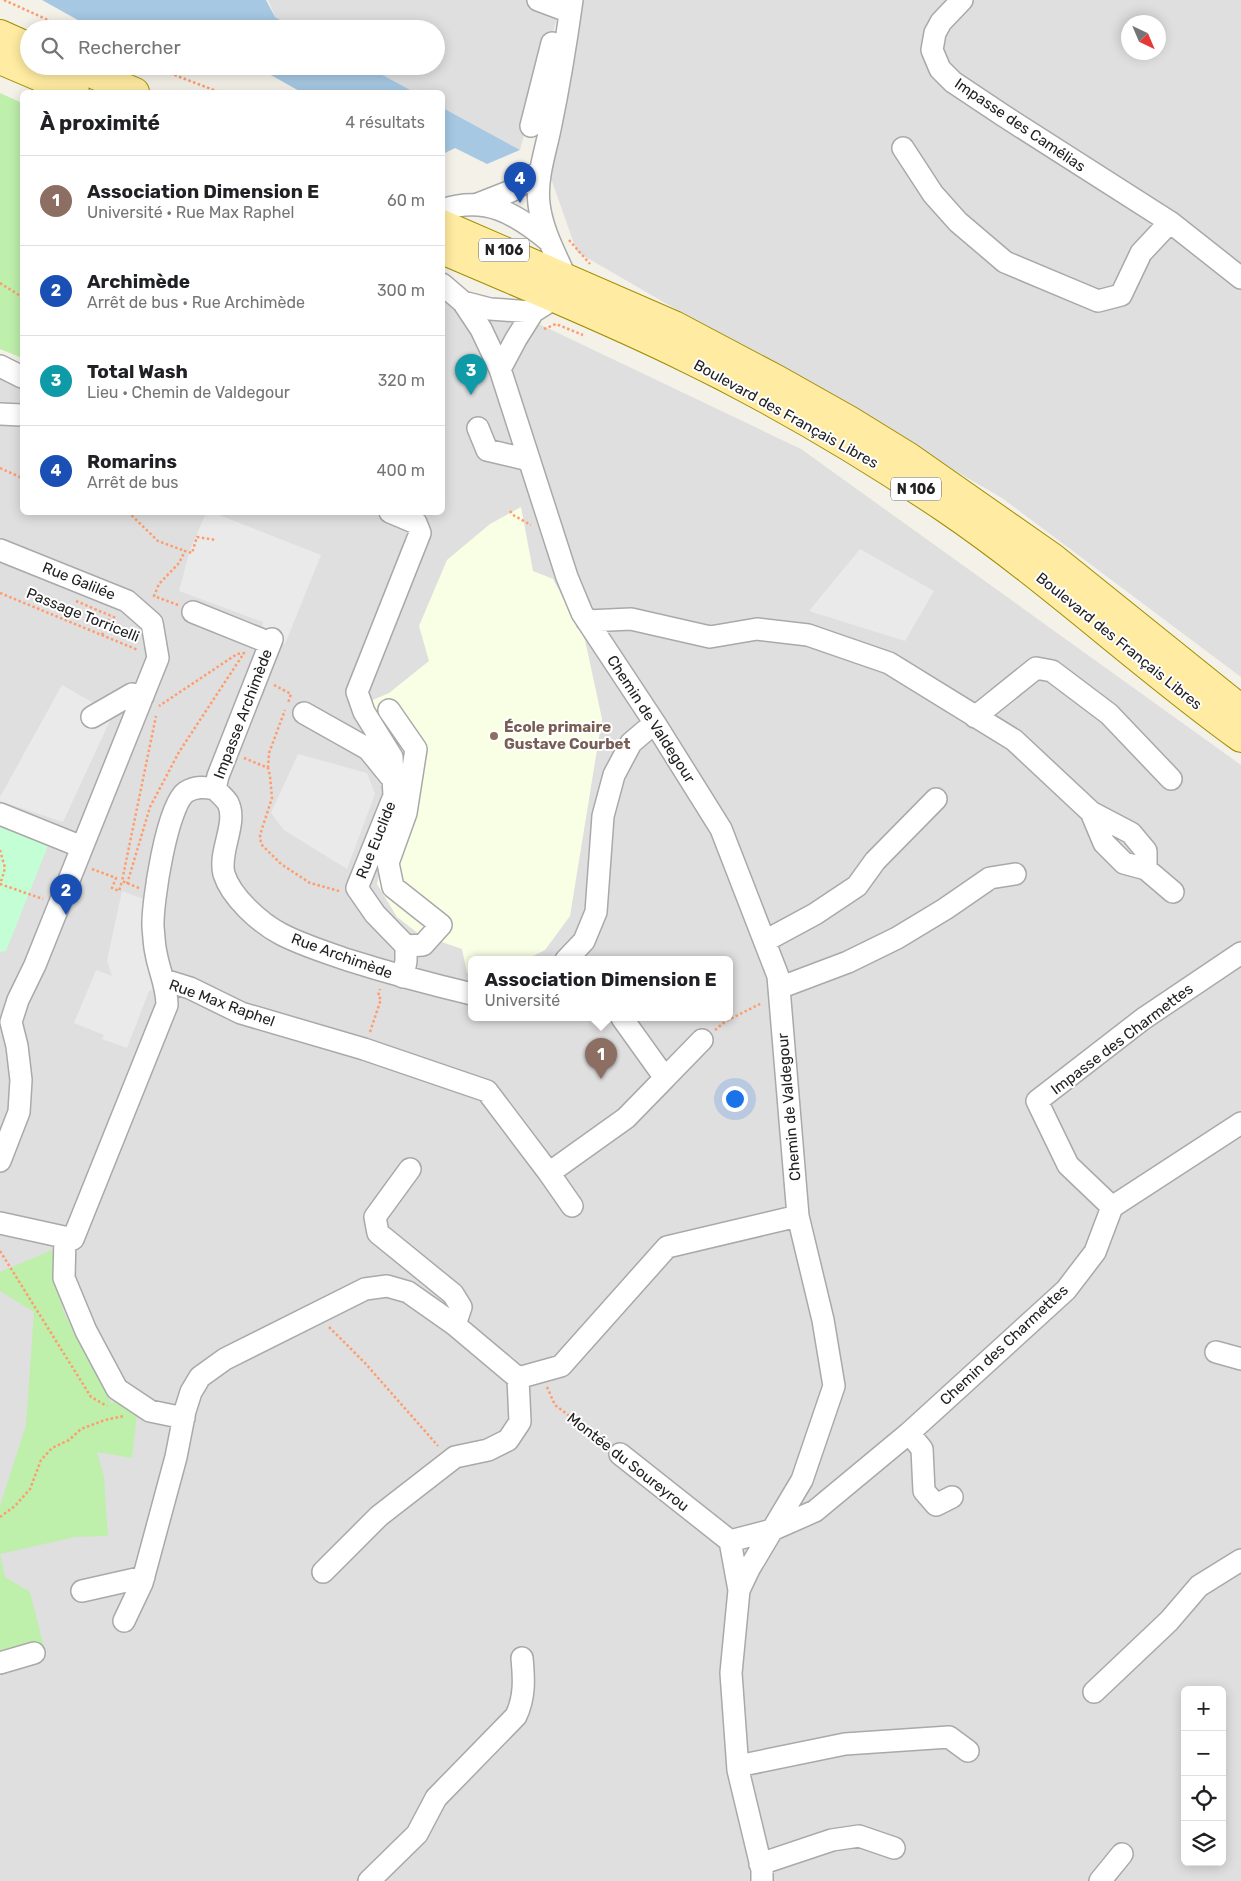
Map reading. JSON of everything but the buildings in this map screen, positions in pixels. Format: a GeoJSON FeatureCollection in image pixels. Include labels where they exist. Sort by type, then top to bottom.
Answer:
{"type":"FeatureCollection","features":[{"type":"Feature","properties":{"kind":"main road"},"geometry":{"type":"LineString","coordinates":[[0,34],[20,43]]}},
{"type":"Feature","properties":{"kind":"main road"},"geometry":{"type":"LineString","coordinates":[[0,60],[20,69]]}},
{"type":"Feature","properties":{"kind":"main road"},"geometry":{"type":"LineString","coordinates":[[35,75],[70,90]]}},
{"type":"Feature","properties":{"kind":"main road"},"geometry":{"type":"LineString","coordinates":[[95,75],[131,90]]}},
{"type":"Feature","properties":{"kind":"main road","name":"Boulevard des Français Libres"},"geometry":{"type":"LineString","coordinates":[[445,226],[551,295],[674,325],[770,375],[849,420],[909,457],[1052,557],[1241,709]]}},
{"type":"Feature","properties":{"kind":"main road","name":"Boulevard des Français Libres"},"geometry":{"type":"LineString","coordinates":[[445,251],[551,295],[675,352],[763,397],[897,477],[992,541],[1241,738]]}},
{"type":"Feature","properties":{"kind":"street"},"geometry":{"type":"LineString","coordinates":[[500,369],[516,339],[551,295],[557,238],[542,218],[539,202],[540,171],[550,128],[571,6],[538,0]]}},
{"type":"Feature","properties":{"kind":"street","name":"Impasse des Camélias"},"geometry":{"type":"LineString","coordinates":[[962,0],[941,22],[935,33],[932,50],[940,69],[953,82],[1170,222],[1241,278]]}},
{"type":"Feature","properties":{"kind":"street"},"geometry":{"type":"LineString","coordinates":[[531,126],[553,41],[566,34]]}},
{"type":"Feature","properties":{"kind":"street"},"geometry":{"type":"LineString","coordinates":[[903,148],[933,194],[958,222],[1005,262],[1098,301],[1121,295],[1141,253],[1170,222]]}},
{"type":"Feature","properties":{"kind":"street"},"geometry":{"type":"LineString","coordinates":[[445,209],[478,204],[511,191],[540,171]]}},
{"type":"Feature","properties":{"kind":"street"},"geometry":{"type":"LineString","coordinates":[[478,204],[512,214],[557,238]]}},
{"type":"Feature","properties":{"kind":"street"},"geometry":{"type":"LineString","coordinates":[[445,289],[453,303],[490,309],[551,295]]}},
{"type":"Feature","properties":{"kind":"street","name":"Chemin de Valdegour"},"geometry":{"type":"LineString","coordinates":[[453,303],[481,329],[500,369],[567,577],[587,621],[721,829],[778,976],[798,1216],[823,1320],[834,1386],[802,1480],[749,1568],[739,1590],[731,1673],[738,1766],[761,1873]]}},
{"type":"Feature","properties":{"kind":"street"},"geometry":{"type":"LineString","coordinates":[[0,366],[20,376]]}},
{"type":"Feature","properties":{"kind":"street"},"geometry":{"type":"LineString","coordinates":[[478,428],[487,450],[529,460]]}},
{"type":"Feature","properties":{"kind":"street","name":"Rue Euclide"},"geometry":{"type":"LineString","coordinates":[[397,515],[416,523],[420,533],[357,692],[364,712],[392,757],[394,796],[356,888],[375,914],[406,946]]}},
{"type":"Feature","properties":{"kind":"street","name":"Rue Galilée"},"geometry":{"type":"LineString","coordinates":[[0,550],[127,601],[152,623],[158,658]]}},
{"type":"Feature","properties":{"kind":"street","name":"Impasse Archimède"},"geometry":{"type":"LineString","coordinates":[[193,612],[271,641],[218,776],[215,789]]}},
{"type":"Feature","properties":{"kind":"street"},"geometry":{"type":"LineString","coordinates":[[587,621],[631,619],[710,637],[757,629],[808,635],[889,663],[1014,740],[1091,812],[1104,843],[1124,863],[1146,869],[1173,892]]}},
{"type":"Feature","properties":{"kind":"street"},"geometry":{"type":"LineString","coordinates":[[0,1161],[19,1112],[21,1080],[9,998],[35,965],[158,658]]}},
{"type":"Feature","properties":{"kind":"street"},"geometry":{"type":"LineString","coordinates":[[975,717],[1036,668],[1052,671],[1109,714],[1172,779]]}},
{"type":"Feature","properties":{"kind":"street"},"geometry":{"type":"LineString","coordinates":[[92,717],[132,694],[143,696]]}},
{"type":"Feature","properties":{"kind":"street"},"geometry":{"type":"LineString","coordinates":[[389,710],[416,749],[406,813],[388,863],[393,887],[441,925],[423,945],[406,946],[403,977]]}},
{"type":"Feature","properties":{"kind":"street"},"geometry":{"type":"LineString","coordinates":[[304,713],[368,749],[393,780]]}},
{"type":"Feature","properties":{"kind":"street"},"geometry":{"type":"LineString","coordinates":[[570,956],[584,941],[596,912],[603,816],[614,775],[631,743],[645,731],[656,726]]}},
{"type":"Feature","properties":{"kind":"street"},"geometry":{"type":"LineString","coordinates":[[164,980],[156,954],[153,925],[156,893],[166,833],[176,805],[185,793],[199,786],[215,789]]}},
{"type":"Feature","properties":{"kind":"street","name":"Rue Archimède"},"geometry":{"type":"LineString","coordinates":[[215,789],[228,803],[231,818],[224,849],[224,874],[234,892],[245,906],[262,922],[281,934],[325,952],[403,977],[468,993]]}},
{"type":"Feature","properties":{"kind":"street"},"geometry":{"type":"LineString","coordinates":[[765,941],[815,914],[857,886],[874,861],[936,799]]}},
{"type":"Feature","properties":{"kind":"street"},"geometry":{"type":"LineString","coordinates":[[0,814],[82,847]]}},
{"type":"Feature","properties":{"kind":"street"},"geometry":{"type":"LineString","coordinates":[[780,993],[897,938],[945,909],[990,878],[1014,874]]}},
{"type":"Feature","properties":{"kind":"street","name":"Impasse des Charmettes"},"geometry":{"type":"LineString","coordinates":[[1112,1207],[1068,1165],[1038,1101],[1143,1019],[1241,953]]}},
{"type":"Feature","properties":{"kind":"street","name":"Rue Max Raphel"},"geometry":{"type":"LineString","coordinates":[[164,980],[190,988],[241,1012],[364,1049],[487,1091],[572,1206]]}},
{"type":"Feature","properties":{"kind":"street","name":"Rue Max Raphel"},"geometry":{"type":"LineString","coordinates":[[65,1237],[73,1239],[167,1005],[167,992],[164,980]]}},
{"type":"Feature","properties":{"kind":"street"},"geometry":{"type":"LineString","coordinates":[[624,1021],[665,1078]]}},
{"type":"Feature","properties":{"kind":"street"},"geometry":{"type":"LineString","coordinates":[[549,1174],[626,1118],[702,1040]]}},
{"type":"Feature","properties":{"kind":"street"},"geometry":{"type":"LineString","coordinates":[[1112,1207],[1241,1123]]}},
{"type":"Feature","properties":{"kind":"street"},"geometry":{"type":"LineString","coordinates":[[410,1169],[375,1217],[378,1233],[453,1294],[461,1307],[455,1325]]}},
{"type":"Feature","properties":{"kind":"street","name":"Chemin des Charmettes"},"geometry":{"type":"LineString","coordinates":[[730,1541],[772,1530],[815,1511],[909,1433],[1066,1290],[1096,1252],[1112,1207]]}},
{"type":"Feature","properties":{"kind":"street"},"geometry":{"type":"LineString","coordinates":[[518,1378],[561,1366],[667,1247],[798,1216]]}},
{"type":"Feature","properties":{"kind":"street"},"geometry":{"type":"LineString","coordinates":[[0,1223],[65,1237],[64,1278],[86,1331],[117,1390],[150,1411],[184,1418]]}},
{"type":"Feature","properties":{"kind":"street"},"geometry":{"type":"LineString","coordinates":[[124,1621],[144,1577],[191,1392],[200,1377],[225,1359],[365,1289],[387,1286],[408,1292],[455,1325],[518,1378],[520,1422],[508,1440],[488,1450],[454,1457],[379,1516],[323,1572]]}},
{"type":"Feature","properties":{"kind":"street"},"geometry":{"type":"LineString","coordinates":[[1216,1352],[1241,1359]]}},
{"type":"Feature","properties":{"kind":"street"},"geometry":{"type":"LineString","coordinates":[[909,1433],[922,1449],[924,1491],[936,1505],[952,1498]]}},
{"type":"Feature","properties":{"kind":"street","name":"Montée du Soureyrou"},"geometry":{"type":"LineString","coordinates":[[620,1454],[730,1541]]}},
{"type":"Feature","properties":{"kind":"street","name":"Chemin des Charmettes"},"geometry":{"type":"LineString","coordinates":[[796,1488],[818,1493],[844,1486]]}},
{"type":"Feature","properties":{"kind":"street"},"geometry":{"type":"LineString","coordinates":[[730,1541],[739,1590]]}},
{"type":"Feature","properties":{"kind":"street"},"geometry":{"type":"LineString","coordinates":[[1094,1692],[1169,1621],[1199,1586],[1241,1560]]}},
{"type":"Feature","properties":{"kind":"street"},"geometry":{"type":"LineString","coordinates":[[82,1591],[144,1577]]}},
{"type":"Feature","properties":{"kind":"street"},"geometry":{"type":"LineString","coordinates":[[0,1664],[34,1653]]}},
{"type":"Feature","properties":{"kind":"street"},"geometry":{"type":"LineString","coordinates":[[370,1881],[417,1834],[436,1798],[516,1716],[522,1703],[524,1681],[522,1658]]}},
{"type":"Feature","properties":{"kind":"street"},"geometry":{"type":"LineString","coordinates":[[738,1766],[845,1744],[949,1738],[968,1751]]}},
{"type":"Feature","properties":{"kind":"street"},"geometry":{"type":"LineString","coordinates":[[761,1873],[832,1840],[859,1836],[894,1848]]}},
{"type":"Feature","properties":{"kind":"street"},"geometry":{"type":"LineString","coordinates":[[1100,1881],[1122,1854]]}},
{"type":"Feature","properties":{"kind":"path"},"geometry":{"type":"LineString","coordinates":[[4,0],[48,20]]}},
{"type":"Feature","properties":{"kind":"path"},"geometry":{"type":"LineString","coordinates":[[172,75],[209,90]]}},
{"type":"Feature","properties":{"kind":"path"},"geometry":{"type":"LineString","coordinates":[[557,238],[593,269]]}},
{"type":"Feature","properties":{"kind":"path"},"geometry":{"type":"LineString","coordinates":[[0,283],[20,296]]}},
{"type":"Feature","properties":{"kind":"path"},"geometry":{"type":"LineString","coordinates":[[516,339],[556,324],[584,336]]}},
{"type":"Feature","properties":{"kind":"path"},"geometry":{"type":"LineString","coordinates":[[0,468],[20,477]]}},
{"type":"Feature","properties":{"kind":"path"},"geometry":{"type":"LineString","coordinates":[[510,511],[513,515],[537,528]]}},
{"type":"Feature","properties":{"kind":"path"},"geometry":{"type":"LineString","coordinates":[[131,515],[158,541],[185,551],[192,553],[198,538],[216,540]]}},
{"type":"Feature","properties":{"kind":"path"},"geometry":{"type":"LineString","coordinates":[[185,551],[179,563],[159,584],[154,596],[193,612]]}},
{"type":"Feature","properties":{"kind":"path","name":"Passage Torricelli"},"geometry":{"type":"LineString","coordinates":[[0,593],[158,658]]}},
{"type":"Feature","properties":{"kind":"path"},"geometry":{"type":"LineString","coordinates":[[102,635],[110,616]]}},
{"type":"Feature","properties":{"kind":"path"},"geometry":{"type":"LineString","coordinates":[[91,868],[116,878],[112,888],[119,891],[158,707],[237,654],[244,653],[249,656]]}},
{"type":"Feature","properties":{"kind":"path"},"geometry":{"type":"LineString","coordinates":[[127,884],[150,807],[179,752],[244,653]]}},
{"type":"Feature","properties":{"kind":"path"},"geometry":{"type":"LineString","coordinates":[[256,678],[292,694],[269,753],[268,768],[272,798],[260,835],[261,844],[281,864],[310,883],[347,893],[360,893]]}},
{"type":"Feature","properties":{"kind":"path"},"geometry":{"type":"LineString","coordinates":[[228,751],[268,768]]}},
{"type":"Feature","properties":{"kind":"path"},"geometry":{"type":"LineString","coordinates":[[0,850],[5,868],[0,884],[59,905]]}},
{"type":"Feature","properties":{"kind":"path"},"geometry":{"type":"LineString","coordinates":[[122,881],[146,890]]}},
{"type":"Feature","properties":{"kind":"path"},"geometry":{"type":"LineString","coordinates":[[364,1049],[381,999],[378,996],[382,984]]}},
{"type":"Feature","properties":{"kind":"path"},"geometry":{"type":"LineString","coordinates":[[733,1017],[770,1000],[780,993]]}},
{"type":"Feature","properties":{"kind":"path"},"geometry":{"type":"LineString","coordinates":[[702,1040],[726,1021]]}},
{"type":"Feature","properties":{"kind":"path"},"geometry":{"type":"LineString","coordinates":[[316,1313],[365,1363],[440,1448],[454,1457]]}},
{"type":"Feature","properties":{"kind":"path","name":"Montée du Soureyrou"},"geometry":{"type":"LineString","coordinates":[[540,1372],[555,1405],[620,1454]]}},
{"type":"Feature","properties":{"kind":"path"},"geometry":{"type":"LineString","coordinates":[[0,1517],[16,1506],[30,1489],[41,1460],[52,1448],[69,1440],[81,1429],[105,1420],[124,1416]]}},
{"type":"Feature","properties":{"kind":"shaded area"},"geometry":{"type":"Polygon","coordinates":[[[268,0],[562,0],[520,150],[445,109],[445,90],[410,90],[383,75],[445,75],[445,20],[280,20],[275,17],[268,0]]]}},
{"type":"Feature","properties":{"kind":"shaded area"},"geometry":{"type":"Polygon","coordinates":[[[574,0],[1241,0],[1241,677],[1002,498],[577,252],[548,170],[574,0]]]}},
{"type":"Feature","properties":{"kind":"shaded area"},"geometry":{"type":"Polygon","coordinates":[[[445,281],[801,449],[1241,765],[1241,1881],[0,1881],[0,377],[20,385],[20,515],[445,515],[445,281]]]}},
{"type":"Feature","properties":{"kind":"shaded area","name":"École primaire Gustave Courbet"},"geometry":{"type":"Polygon","coordinates":[[[521,507],[533,571],[553,579],[585,640],[602,719],[570,916],[545,950],[533,956],[468,956],[467,973],[462,949],[419,934],[397,917],[377,884],[387,843],[404,793],[368,702],[389,693],[429,661],[419,626],[447,560],[490,524],[521,507]]]}},
{"type":"Feature","properties":{"kind":"shaded area"},"geometry":{"type":"Polygon","coordinates":[[[205,515],[219,515],[321,555],[285,644],[261,632],[263,622],[179,591],[190,550],[205,515]]]}},
{"type":"Feature","properties":{"kind":"shaded area"},"geometry":{"type":"Polygon","coordinates":[[[860,549],[934,591],[905,641],[809,611],[860,549]]]}},
{"type":"Feature","properties":{"kind":"shaded area"},"geometry":{"type":"Polygon","coordinates":[[[62,685],[113,714],[63,822],[0,801],[0,797],[62,685]]]}},
{"type":"Feature","properties":{"kind":"shaded area"},"geometry":{"type":"Polygon","coordinates":[[[298,754],[367,773],[375,794],[347,869],[284,830],[271,813],[298,754]]]}},
{"type":"Feature","properties":{"kind":"shaded area"},"geometry":{"type":"Polygon","coordinates":[[[122,891],[146,900],[153,989],[149,991],[127,1048],[102,1039],[104,1035],[74,1023],[96,970],[112,976],[107,960],[122,891]]]}},
{"type":"Feature","properties":{"kind":"green space"},"geometry":{"type":"Polygon","coordinates":[[[0,93],[20,102],[20,357],[0,349],[0,93]]]}},
{"type":"Feature","properties":{"kind":"green space"},"geometry":{"type":"Polygon","coordinates":[[[0,824],[49,843],[6,951],[0,952],[0,824]]]}},
{"type":"Feature","properties":{"kind":"green space"},"geometry":{"type":"Polygon","coordinates":[[[52,1250],[63,1311],[111,1403],[139,1396],[132,1458],[97,1452],[104,1477],[108,1536],[75,1537],[0,1554],[0,1506],[26,1425],[34,1312],[0,1291],[0,1272],[52,1250]]]}},
{"type":"Feature","properties":{"kind":"green space"},"geometry":{"type":"Polygon","coordinates":[[[0,1554],[5,1577],[30,1592],[44,1647],[0,1659],[0,1554]]]}},
{"type":"Feature","properties":{"kind":"water"},"geometry":{"type":"Polygon","coordinates":[[[42,0],[266,0],[275,17],[280,20],[78,20],[42,0]]]}},
{"type":"Feature","properties":{"kind":"water"},"geometry":{"type":"Polygon","coordinates":[[[271,75],[383,75],[410,90],[297,90],[271,75]]]}},
{"type":"Feature","properties":{"kind":"water"},"geometry":{"type":"Polygon","coordinates":[[[445,109],[520,150],[487,164],[455,148],[445,153],[445,109]]]}},
{"type":"Feature","properties":{"kind":"place","name":"Romarins"},"geometry":{"type":"Point","coordinates":[520,203]}},
{"type":"Feature","properties":{"kind":"place","name":"Total Wash"},"geometry":{"type":"Point","coordinates":[471,395]}},
{"type":"Feature","properties":{"kind":"place","name":"École primaire Gustave Courbet"},"geometry":{"type":"Point","coordinates":[494,736]}},
{"type":"Feature","properties":{"kind":"place","name":"Archimède"},"geometry":{"type":"Point","coordinates":[66,915]}},
{"type":"Feature","properties":{"kind":"place","name":"Association Dimension E"},"geometry":{"type":"Point","coordinates":[601,1079]}}]}
